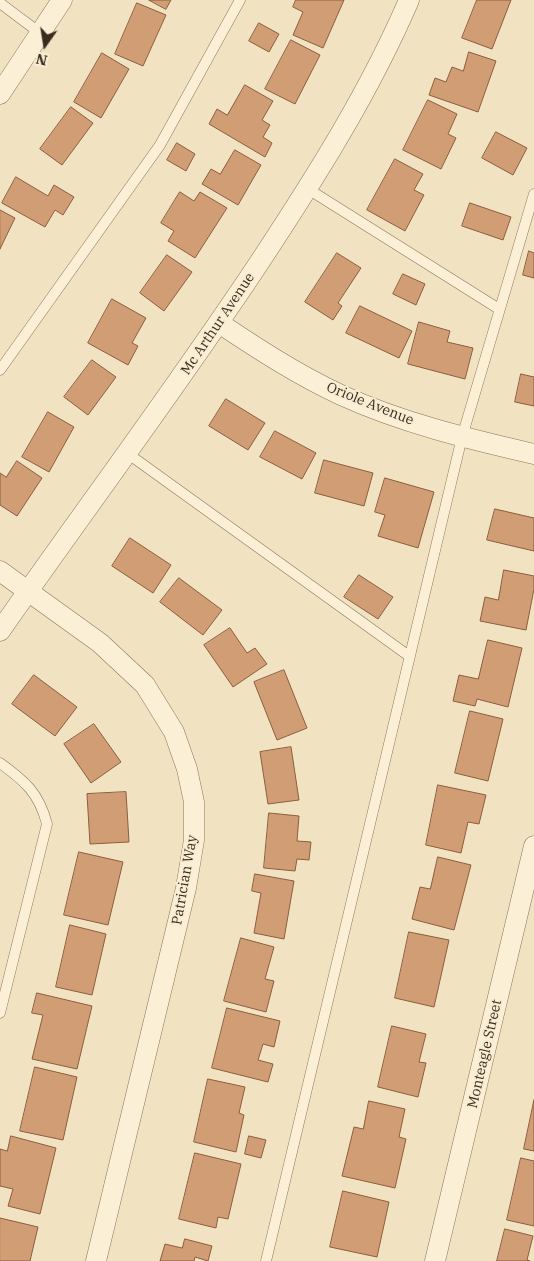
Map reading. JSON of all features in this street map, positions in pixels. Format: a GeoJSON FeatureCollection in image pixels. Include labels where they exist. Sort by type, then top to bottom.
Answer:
{"type":"FeatureCollection","features":[{"type":"Feature","properties":{"kind":"street"},"geometry":{"type":"LineString","coordinates":[[0,94],[62,0]]}},
{"type":"Feature","properties":{"kind":"street","name":"Mc Arthur Avenue"},"geometry":{"type":"LineString","coordinates":[[0,631],[219,323],[308,189],[363,97],[389,47],[409,0]]}},
{"type":"Feature","properties":{"kind":"street","name":"Oriole Avenue"},"geometry":{"type":"LineString","coordinates":[[219,323],[276,360],[341,395],[403,419],[462,437],[534,454]]}},
{"type":"Feature","properties":{"kind":"street","name":"Patrician Way"},"geometry":{"type":"LineString","coordinates":[[0,571],[100,643],[146,685],[174,732],[187,769],[194,802],[194,840],[186,888],[96,1261]]}},
{"type":"Feature","properties":{"kind":"street","name":"Monteagle Street"},"geometry":{"type":"LineString","coordinates":[[435,1261],[534,846]]}},
{"type":"Feature","properties":{"kind":"lane"},"geometry":{"type":"LineString","coordinates":[[0,370],[160,145],[240,0]]}},
{"type":"Feature","properties":{"kind":"lane"},"geometry":{"type":"LineString","coordinates":[[0,3],[40,33]]}},
{"type":"Feature","properties":{"kind":"lane"},"geometry":{"type":"LineString","coordinates":[[308,189],[500,309]]}},
{"type":"Feature","properties":{"kind":"lane"},"geometry":{"type":"LineString","coordinates":[[266,1261],[462,437],[534,194]]}},
{"type":"Feature","properties":{"kind":"lane"},"geometry":{"type":"LineString","coordinates":[[127,453],[409,656]]}},
{"type":"Feature","properties":{"kind":"lane"},"geometry":{"type":"LineString","coordinates":[[0,764],[24,781],[42,805],[47,824],[0,1013]]}},
{"type":"Feature","properties":{"kind":"building"},"geometry":{"type":"Polygon","coordinates":[[[149,0],[171,0],[166,9],[149,0]]]}},
{"type":"Feature","properties":{"kind":"building"},"geometry":{"type":"Polygon","coordinates":[[[296,0],[344,0],[323,48],[293,35],[303,12],[293,7],[296,0]]]}},
{"type":"Feature","properties":{"kind":"building"},"geometry":{"type":"Polygon","coordinates":[[[477,0],[511,0],[492,49],[462,38],[477,0]]]}},
{"type":"Feature","properties":{"kind":"building"},"geometry":{"type":"Polygon","coordinates":[[[137,3],[166,15],[143,66],[115,54],[137,3]]]}},
{"type":"Feature","properties":{"kind":"building"},"geometry":{"type":"Polygon","coordinates":[[[259,23],[279,34],[269,52],[249,41],[259,23]]]}},
{"type":"Feature","properties":{"kind":"building"},"geometry":{"type":"Polygon","coordinates":[[[291,40],[320,55],[295,104],[265,89],[291,40]]]}},
{"type":"Feature","properties":{"kind":"building"},"geometry":{"type":"Polygon","coordinates":[[[469,52],[496,61],[478,112],[429,95],[435,78],[446,82],[452,67],[463,71],[469,52]]]}},
{"type":"Feature","properties":{"kind":"building"},"geometry":{"type":"Polygon","coordinates":[[[102,53],[129,69],[101,118],[74,102],[102,53]]]}},
{"type":"Feature","properties":{"kind":"building"},"geometry":{"type":"Polygon","coordinates":[[[245,85],[273,101],[262,120],[270,125],[263,137],[272,143],[265,157],[209,124],[217,109],[227,115],[245,85]]]}},
{"type":"Feature","properties":{"kind":"building"},"geometry":{"type":"Polygon","coordinates":[[[428,100],[457,114],[448,134],[456,138],[441,169],[403,150],[428,100]]]}},
{"type":"Feature","properties":{"kind":"building"},"geometry":{"type":"Polygon","coordinates":[[[71,107],[93,123],[62,165],[40,149],[71,107]]]}},
{"type":"Feature","properties":{"kind":"building"},"geometry":{"type":"Polygon","coordinates":[[[496,132],[527,148],[513,175],[482,158],[496,132]]]}},
{"type":"Feature","properties":{"kind":"building"},"geometry":{"type":"Polygon","coordinates":[[[177,143],[195,154],[186,171],[167,160],[177,143]]]}},
{"type":"Feature","properties":{"kind":"building"},"geometry":{"type":"Polygon","coordinates":[[[235,150],[261,165],[238,205],[202,184],[211,169],[220,174],[235,150]]]}},
{"type":"Feature","properties":{"kind":"building"},"geometry":{"type":"Polygon","coordinates":[[[395,159],[423,174],[414,190],[424,195],[405,231],[367,210],[395,159]]]}},
{"type":"Feature","properties":{"kind":"building"},"geometry":{"type":"Polygon","coordinates":[[[16,177],[48,196],[54,185],[74,197],[63,215],[55,210],[45,227],[2,203],[16,177]]]}},
{"type":"Feature","properties":{"kind":"building"},"geometry":{"type":"Polygon","coordinates":[[[180,192],[194,201],[200,192],[227,208],[195,258],[168,241],[174,231],[161,223],[180,192]]]}},
{"type":"Feature","properties":{"kind":"building"},"geometry":{"type":"Polygon","coordinates":[[[470,203],[511,217],[503,240],[462,226],[470,203]]]}},
{"type":"Feature","properties":{"kind":"building"},"geometry":{"type":"Polygon","coordinates":[[[0,210],[15,218],[0,249],[0,210]]]}},
{"type":"Feature","properties":{"kind":"building"},"geometry":{"type":"Polygon","coordinates":[[[529,251],[534,253],[534,278],[523,275],[529,251]]]}},
{"type":"Feature","properties":{"kind":"building"},"geometry":{"type":"Polygon","coordinates":[[[337,253],[361,268],[338,303],[342,306],[333,320],[305,302],[337,253]]]}},
{"type":"Feature","properties":{"kind":"building"},"geometry":{"type":"Polygon","coordinates":[[[167,255],[192,272],[164,311],[140,293],[167,255]]]}},
{"type":"Feature","properties":{"kind":"building"},"geometry":{"type":"Polygon","coordinates":[[[403,274],[425,284],[416,305],[393,294],[403,274]]]}},
{"type":"Feature","properties":{"kind":"building"},"geometry":{"type":"Polygon","coordinates":[[[112,299],[146,318],[132,343],[138,346],[128,365],[88,343],[112,299]]]}},
{"type":"Feature","properties":{"kind":"building"},"geometry":{"type":"Polygon","coordinates":[[[360,306],[412,331],[399,358],[346,333],[360,306]]]}},
{"type":"Feature","properties":{"kind":"building"},"geometry":{"type":"Polygon","coordinates":[[[419,322],[450,331],[447,342],[473,348],[465,379],[408,364],[419,322]]]}},
{"type":"Feature","properties":{"kind":"building"},"geometry":{"type":"Polygon","coordinates":[[[92,360],[116,377],[88,415],[64,397],[92,360]]]}},
{"type":"Feature","properties":{"kind":"building"},"geometry":{"type":"Polygon","coordinates":[[[521,374],[534,377],[534,406],[515,402],[521,374]]]}},
{"type":"Feature","properties":{"kind":"building"},"geometry":{"type":"Polygon","coordinates":[[[226,399],[265,423],[248,450],[209,426],[226,399]]]}},
{"type":"Feature","properties":{"kind":"building"},"geometry":{"type":"Polygon","coordinates":[[[48,412],[74,427],[49,472],[22,457],[48,412]]]}},
{"type":"Feature","properties":{"kind":"building"},"geometry":{"type":"Polygon","coordinates":[[[275,431],[316,453],[302,479],[260,457],[275,431]]]}},
{"type":"Feature","properties":{"kind":"building"},"geometry":{"type":"Polygon","coordinates":[[[324,460],[373,473],[364,506],[315,493],[324,460]]]}},
{"type":"Feature","properties":{"kind":"building"},"geometry":{"type":"Polygon","coordinates":[[[17,461],[42,478],[17,516],[0,505],[0,473],[6,477],[17,461]]]}},
{"type":"Feature","properties":{"kind":"building"},"geometry":{"type":"Polygon","coordinates":[[[385,478],[434,492],[418,548],[378,536],[385,515],[375,512],[385,478]]]}},
{"type":"Feature","properties":{"kind":"building"},"geometry":{"type":"Polygon","coordinates":[[[495,509],[534,518],[534,551],[487,540],[495,509]]]}},
{"type":"Feature","properties":{"kind":"building"},"geometry":{"type":"Polygon","coordinates":[[[130,538],[171,565],[153,593],[112,566],[130,538]]]}},
{"type":"Feature","properties":{"kind":"building"},"geometry":{"type":"Polygon","coordinates":[[[504,570],[534,576],[534,589],[526,630],[480,621],[485,597],[498,600],[504,570]]]}},
{"type":"Feature","properties":{"kind":"building"},"geometry":{"type":"Polygon","coordinates":[[[359,575],[393,597],[378,619],[344,597],[359,575]]]}},
{"type":"Feature","properties":{"kind":"building"},"geometry":{"type":"Polygon","coordinates":[[[179,578],[222,610],[203,635],[160,602],[179,578]]]}},
{"type":"Feature","properties":{"kind":"building"},"geometry":{"type":"Polygon","coordinates":[[[230,628],[247,653],[255,648],[267,664],[233,687],[204,645],[230,628]]]}},
{"type":"Feature","properties":{"kind":"building"},"geometry":{"type":"Polygon","coordinates":[[[488,640],[522,648],[508,707],[477,699],[475,706],[453,701],[459,675],[478,679],[488,640]]]}},
{"type":"Feature","properties":{"kind":"building"},"geometry":{"type":"Polygon","coordinates":[[[284,670],[307,728],[277,740],[254,682],[284,670]]]}},
{"type":"Feature","properties":{"kind":"building"},"geometry":{"type":"Polygon","coordinates":[[[34,675],[77,707],[55,736],[12,704],[34,675]]]}},
{"type":"Feature","properties":{"kind":"building"},"geometry":{"type":"Polygon","coordinates":[[[470,711],[503,719],[488,781],[455,773],[470,711]]]}},
{"type":"Feature","properties":{"kind":"building"},"geometry":{"type":"Polygon","coordinates":[[[94,724],[121,762],[91,783],[64,744],[94,724]]]}},
{"type":"Feature","properties":{"kind":"building"},"geometry":{"type":"Polygon","coordinates":[[[291,747],[299,800],[268,804],[260,752],[291,747]]]}},
{"type":"Feature","properties":{"kind":"building"},"geometry":{"type":"Polygon","coordinates":[[[438,785],[486,795],[479,824],[468,822],[461,853],[426,845],[438,785]]]}},
{"type":"Feature","properties":{"kind":"building"},"geometry":{"type":"Polygon","coordinates":[[[126,792],[129,842],[90,844],[87,794],[126,792]]]}},
{"type":"Feature","properties":{"kind":"building"},"geometry":{"type":"Polygon","coordinates":[[[269,813],[299,816],[297,841],[311,842],[309,860],[297,859],[295,871],[264,868],[269,813]]]}},
{"type":"Feature","properties":{"kind":"building"},"geometry":{"type":"Polygon","coordinates":[[[79,852],[123,862],[108,925],[64,915],[79,852]]]}},
{"type":"Feature","properties":{"kind":"building"},"geometry":{"type":"Polygon","coordinates":[[[438,857],[471,865],[454,930],[412,919],[420,887],[430,889],[438,857]]]}},
{"type":"Feature","properties":{"kind":"building"},"geometry":{"type":"Polygon","coordinates":[[[255,874],[294,881],[284,939],[254,933],[261,893],[252,891],[255,874]]]}},
{"type":"Feature","properties":{"kind":"building"},"geometry":{"type":"Polygon","coordinates":[[[70,925],[106,934],[92,995],[56,987],[70,925]]]}},
{"type":"Feature","properties":{"kind":"building"},"geometry":{"type":"Polygon","coordinates":[[[409,932],[449,940],[434,1007],[395,998],[409,932]]]}},
{"type":"Feature","properties":{"kind":"building"},"geometry":{"type":"Polygon","coordinates":[[[241,938],[274,947],[265,979],[274,981],[266,1012],[224,1001],[241,938]]]}},
{"type":"Feature","properties":{"kind":"building"},"geometry":{"type":"Polygon","coordinates":[[[37,993],[92,1006],[77,1069],[32,1059],[43,1015],[32,1013],[37,993]]]}},
{"type":"Feature","properties":{"kind":"building"},"geometry":{"type":"Polygon","coordinates":[[[227,1008],[280,1021],[274,1047],[263,1044],[258,1060],[273,1064],[268,1082],[212,1068],[227,1008]]]}},
{"type":"Feature","properties":{"kind":"building"},"geometry":{"type":"Polygon","coordinates":[[[392,1026],[426,1034],[419,1062],[426,1063],[418,1097],[378,1087],[392,1026]]]}},
{"type":"Feature","properties":{"kind":"building"},"geometry":{"type":"Polygon","coordinates":[[[35,1067],[77,1077],[63,1140],[20,1131],[35,1067]]]}},
{"type":"Feature","properties":{"kind":"building"},"geometry":{"type":"Polygon","coordinates":[[[208,1079],[245,1087],[239,1113],[244,1115],[236,1152],[194,1142],[208,1079]]]}},
{"type":"Feature","properties":{"kind":"building"},"geometry":{"type":"Polygon","coordinates":[[[534,1100],[534,1151],[524,1149],[534,1100]]]}},
{"type":"Feature","properties":{"kind":"building"},"geometry":{"type":"Polygon","coordinates":[[[369,1101],[405,1109],[399,1137],[406,1139],[395,1188],[342,1176],[354,1127],[363,1129],[369,1101]]]}},
{"type":"Feature","properties":{"kind":"building"},"geometry":{"type":"Polygon","coordinates":[[[11,1136],[56,1148],[40,1214],[8,1206],[13,1189],[0,1186],[0,1149],[7,1151],[11,1136]]]}},
{"type":"Feature","properties":{"kind":"building"},"geometry":{"type":"Polygon","coordinates":[[[249,1136],[266,1140],[261,1158],[245,1154],[249,1136]]]}},
{"type":"Feature","properties":{"kind":"building"},"geometry":{"type":"Polygon","coordinates":[[[195,1153],[241,1164],[228,1219],[218,1217],[216,1228],[179,1219],[195,1153]]]}},
{"type":"Feature","properties":{"kind":"building"},"geometry":{"type":"Polygon","coordinates":[[[521,1158],[534,1161],[534,1226],[507,1220],[521,1158]]]}},
{"type":"Feature","properties":{"kind":"building"},"geometry":{"type":"Polygon","coordinates":[[[343,1191],[389,1202],[377,1257],[330,1247],[343,1191]]]}},
{"type":"Feature","properties":{"kind":"building"},"geometry":{"type":"Polygon","coordinates":[[[0,1218],[38,1227],[30,1261],[0,1261],[0,1218]]]}},
{"type":"Feature","properties":{"kind":"building"},"geometry":{"type":"Polygon","coordinates":[[[505,1229],[533,1236],[527,1260],[530,1261],[497,1261],[505,1229]]]}},
{"type":"Feature","properties":{"kind":"building"},"geometry":{"type":"Polygon","coordinates":[[[185,1239],[212,1246],[208,1261],[195,1257],[194,1261],[160,1261],[165,1244],[182,1248],[185,1239]]]}}]}
